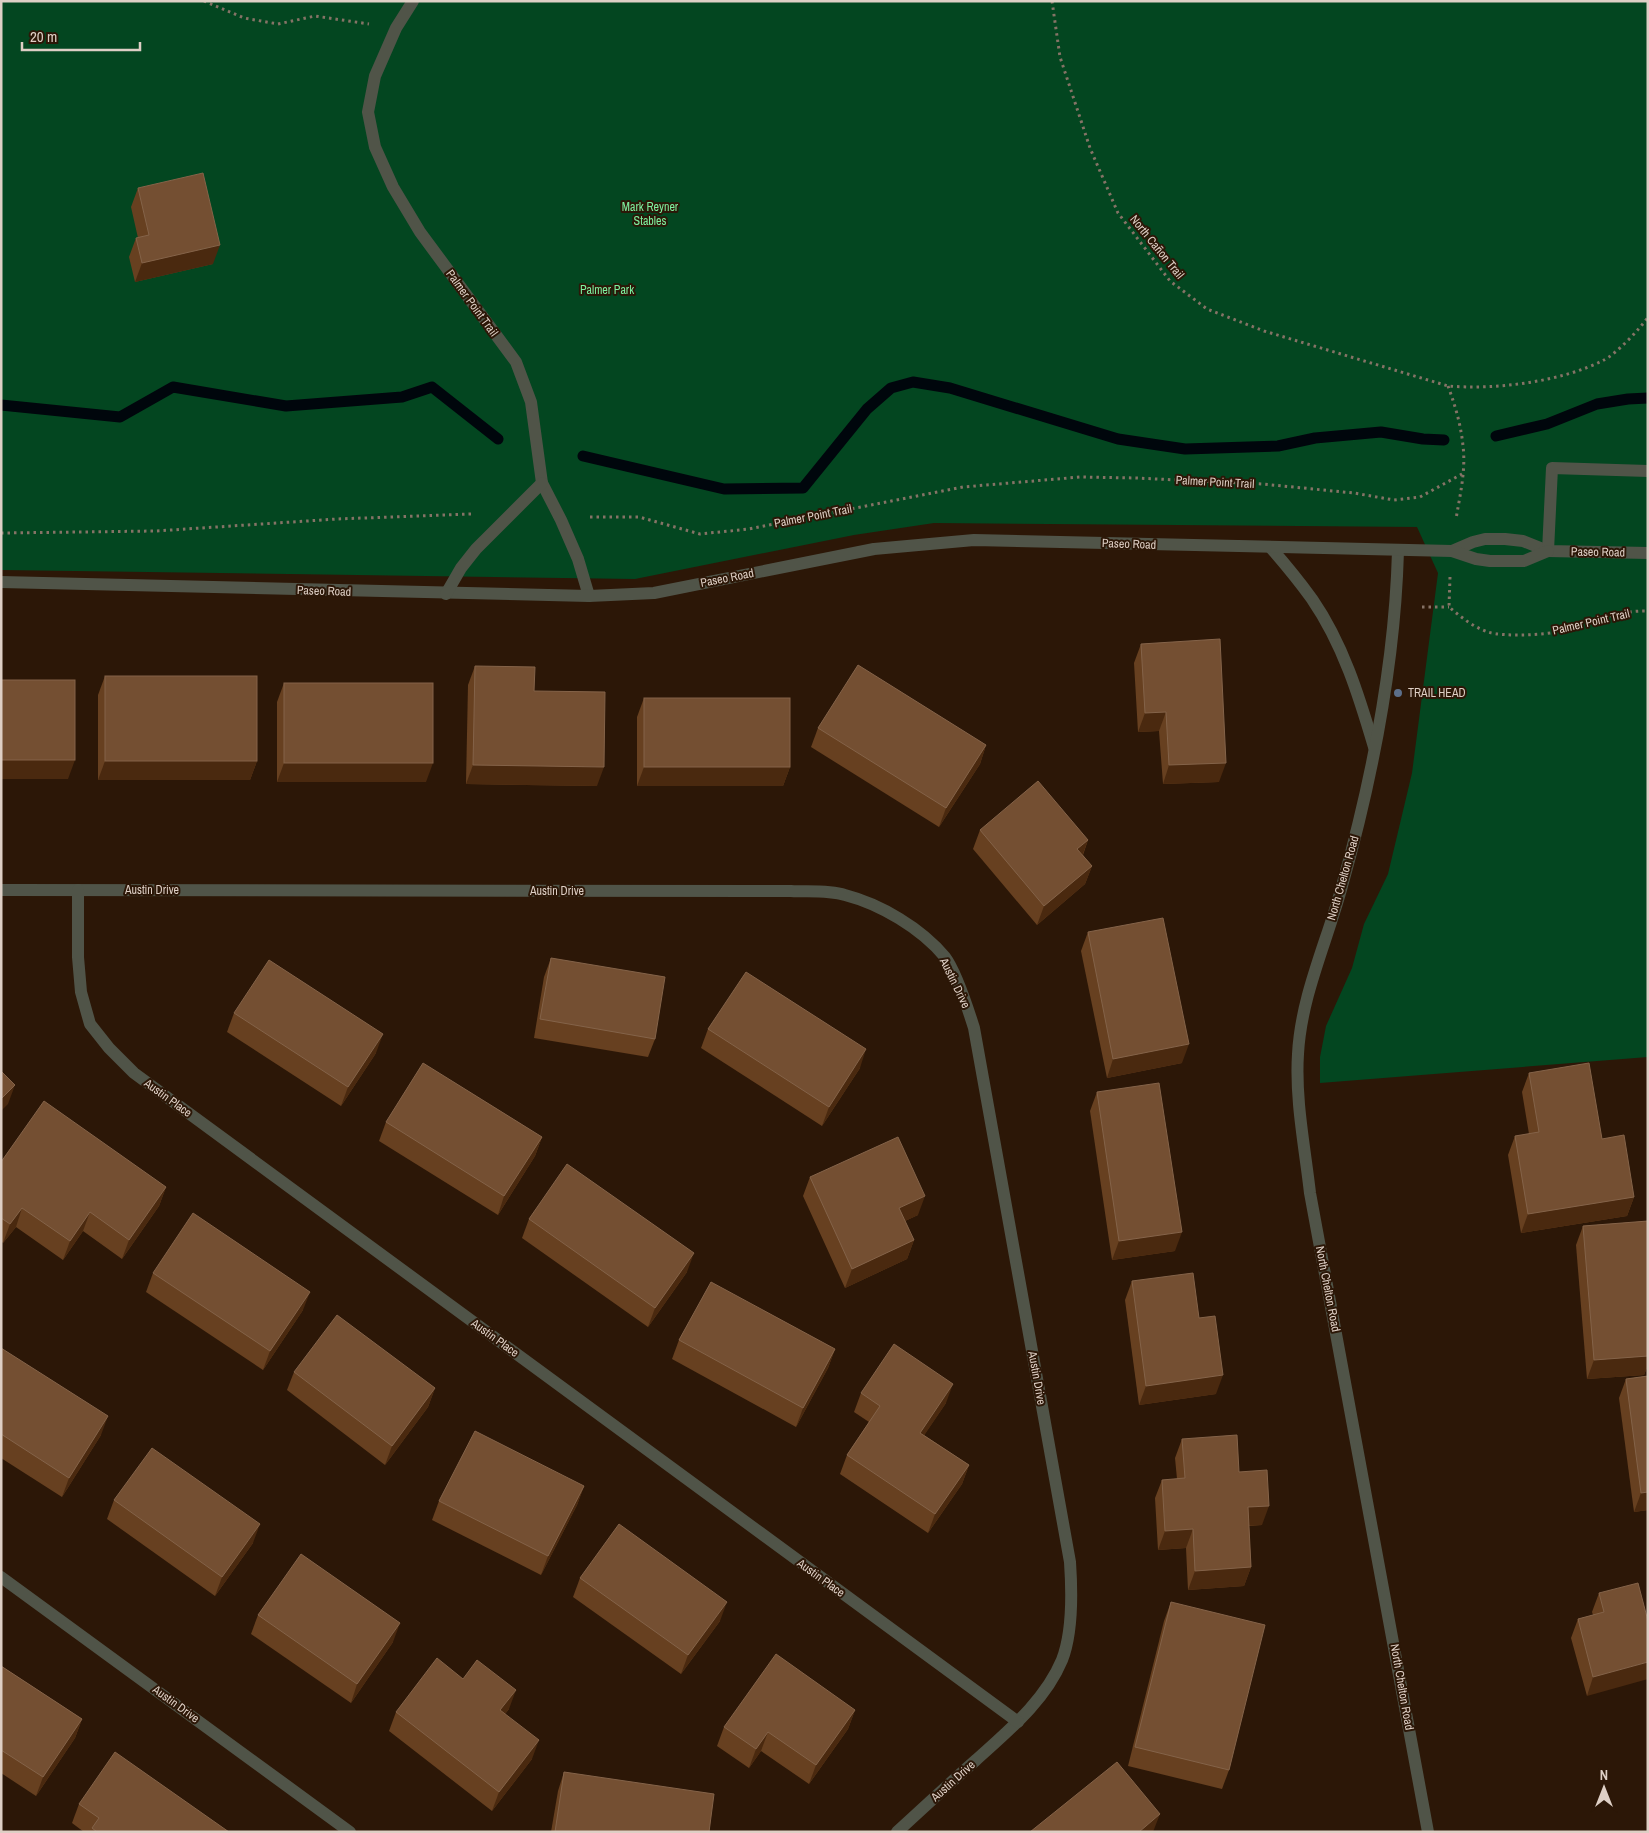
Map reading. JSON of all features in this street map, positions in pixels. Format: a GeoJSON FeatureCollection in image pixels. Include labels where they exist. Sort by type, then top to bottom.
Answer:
{"type":"FeatureCollection","features":[{"type":"Feature","properties":{"kind":"street","name":"Palmer Point Trail"},"geometry":{"type":"LineString","coordinates":[[412,1],[396,28],[375,76],[368,112],[375,147],[393,186],[420,232],[516,362],[531,402],[542,483],[561,520]]}},
{"type":"Feature","properties":{"kind":"street"},"geometry":{"type":"LineString","coordinates":[[1548,551],[1552,468],[1648,471]]}},
{"type":"Feature","properties":{"kind":"street"},"geometry":{"type":"LineString","coordinates":[[446,594],[461,568],[476,549],[542,483]]}},
{"type":"Feature","properties":{"kind":"street"},"geometry":{"type":"LineString","coordinates":[[561,520],[578,559],[589,596]]}},
{"type":"Feature","properties":{"kind":"street","name":"Paseo Road"},"geometry":{"type":"LineString","coordinates":[[1452,551],[1485,539],[1505,539],[1523,541],[1548,551],[1648,553]]}},
{"type":"Feature","properties":{"kind":"street","name":"Paseo Road"},"geometry":{"type":"LineString","coordinates":[[1,582],[589,596],[654,593],[874,549],[974,540],[1452,551],[1476,559],[1490,560],[1524,560],[1548,551]]}},
{"type":"Feature","properties":{"kind":"street","name":"North Chelton Road"},"geometry":{"type":"LineString","coordinates":[[1271,548],[1312,600],[1348,665],[1374,750]]}},
{"type":"Feature","properties":{"kind":"street","name":"North Chelton Road"},"geometry":{"type":"LineString","coordinates":[[1398,551],[1397,590],[1381,719],[1361,813],[1342,888],[1302,1016],[1298,1054],[1299,1101],[1310,1193],[1428,1832]]}},
{"type":"Feature","properties":{"kind":"street","name":"Austin Drive"},"geometry":{"type":"LineString","coordinates":[[1,890],[791,891],[843,894],[880,907],[917,931],[945,958],[962,992],[974,1028],[1070,1562],[1072,1595],[1068,1631],[1062,1659],[1045,1690],[1018,1722],[897,1832]]}},
{"type":"Feature","properties":{"kind":"street","name":"Austin Place"},"geometry":{"type":"LineString","coordinates":[[78,890],[78,957],[81,992],[90,1024],[109,1048],[134,1073],[1018,1722]]}},
{"type":"Feature","properties":{"kind":"street","name":"Austin Drive"},"geometry":{"type":"LineString","coordinates":[[1,1577],[350,1832]]}},
{"type":"Feature","properties":{"kind":"path"},"geometry":{"type":"LineString","coordinates":[[204,1],[244,18],[278,24],[315,16],[396,28]]}},
{"type":"Feature","properties":{"kind":"path","name":"North Cañon Trail"},"geometry":{"type":"LineString","coordinates":[[1052,1],[1060,57],[1090,148],[1118,213],[1170,281],[1207,309],[1264,331],[1448,386],[1471,388],[1517,384],[1569,374],[1605,360],[1640,328],[1648,317]]}},
{"type":"Feature","properties":{"kind":"path"},"geometry":{"type":"LineString","coordinates":[[1448,386],[1460,423],[1464,447],[1462,474]]}},
{"type":"Feature","properties":{"kind":"path","name":"Palmer Point Trail"},"geometry":{"type":"LineString","coordinates":[[561,520],[596,517],[639,517],[700,534],[749,529],[963,487],[1080,477],[1262,484],[1354,493],[1394,500],[1420,497],[1462,474]]}},
{"type":"Feature","properties":{"kind":"path","name":"Palmer Point Trail"},"geometry":{"type":"LineString","coordinates":[[1462,474],[1452,551],[1449,607],[1464,620],[1489,632],[1525,635],[1559,632],[1602,617],[1648,611]]}},
{"type":"Feature","properties":{"kind":"path"},"geometry":{"type":"LineString","coordinates":[[1,533],[156,531],[337,519],[473,514],[510,515]]}},
{"type":"Feature","properties":{"kind":"green space","name":"Palmer Park"},"geometry":{"type":"Polygon","coordinates":[[[1,1],[1648,1],[1648,1057],[1320,1083],[1320,1057],[1326,1026],[1352,968],[1364,924],[1388,874],[1412,773],[1438,573],[1417,527],[934,523],[854,535],[635,579],[1,570],[1,1]]]}},
{"type":"Feature","properties":{"kind":"building"},"geometry":{"type":"Polygon","coordinates":[[[203,173],[220,245],[142,263],[136,238],[149,235],[138,188],[203,173]]]}},
{"type":"Feature","properties":{"kind":"building"},"geometry":{"type":"Polygon","coordinates":[[[1220,639],[1226,763],[1169,765],[1166,712],[1145,713],[1141,644],[1220,639]]]}},
{"type":"Feature","properties":{"kind":"building"},"geometry":{"type":"Polygon","coordinates":[[[858,665],[986,745],[946,808],[818,728],[858,665]]]}},
{"type":"Feature","properties":{"kind":"building"},"geometry":{"type":"Polygon","coordinates":[[[475,666],[535,667],[534,691],[605,692],[604,767],[473,765],[475,666]]]}},
{"type":"Feature","properties":{"kind":"building"},"geometry":{"type":"Polygon","coordinates":[[[105,676],[257,676],[257,761],[105,761],[105,676]]]}},
{"type":"Feature","properties":{"kind":"building"},"geometry":{"type":"Polygon","coordinates":[[[1,680],[75,680],[75,760],[1,760],[1,680]]]}},
{"type":"Feature","properties":{"kind":"building"},"geometry":{"type":"Polygon","coordinates":[[[284,683],[433,683],[433,763],[284,763],[284,683]]]}},
{"type":"Feature","properties":{"kind":"building"},"geometry":{"type":"Polygon","coordinates":[[[644,698],[790,698],[790,767],[644,767],[644,698]]]}},
{"type":"Feature","properties":{"kind":"building"},"geometry":{"type":"Polygon","coordinates":[[[1038,781],[1088,840],[1077,849],[1092,866],[1044,906],[980,830],[1038,781]]]}},
{"type":"Feature","properties":{"kind":"building"},"geometry":{"type":"Polygon","coordinates":[[[1163,918],[1189,1044],[1113,1059],[1088,932],[1163,918]]]}},
{"type":"Feature","properties":{"kind":"building"},"geometry":{"type":"Polygon","coordinates":[[[551,958],[665,977],[655,1039],[540,1019],[551,958]]]}},
{"type":"Feature","properties":{"kind":"building"},"geometry":{"type":"Polygon","coordinates":[[[269,960],[383,1034],[348,1087],[234,1013],[269,960]]]}},
{"type":"Feature","properties":{"kind":"building"},"geometry":{"type":"Polygon","coordinates":[[[746,972],[866,1049],[829,1107],[708,1029],[746,972]]]}},
{"type":"Feature","properties":{"kind":"building"},"geometry":{"type":"Polygon","coordinates":[[[423,1063],[542,1137],[504,1196],[386,1122],[423,1063]]]}},
{"type":"Feature","properties":{"kind":"building"},"geometry":{"type":"Polygon","coordinates":[[[1589,1063],[1602,1139],[1624,1135],[1634,1197],[1528,1214],[1515,1136],[1539,1132],[1529,1073],[1589,1063]]]}},
{"type":"Feature","properties":{"kind":"building"},"geometry":{"type":"Polygon","coordinates":[[[1,1071],[15,1085],[1,1099],[1,1071]]]}},
{"type":"Feature","properties":{"kind":"building"},"geometry":{"type":"Polygon","coordinates":[[[1159,1083],[1182,1232],[1119,1241],[1097,1092],[1159,1083]]]}},
{"type":"Feature","properties":{"kind":"building"},"geometry":{"type":"Polygon","coordinates":[[[44,1101],[166,1187],[129,1240],[90,1212],[70,1241],[22,1208],[10,1224],[1,1218],[1,1162],[44,1101]]]}},
{"type":"Feature","properties":{"kind":"building"},"geometry":{"type":"Polygon","coordinates":[[[898,1137],[925,1196],[899,1208],[914,1240],[852,1269],[810,1177],[898,1137]]]}},
{"type":"Feature","properties":{"kind":"building"},"geometry":{"type":"Polygon","coordinates":[[[567,1164],[694,1253],[655,1308],[529,1219],[567,1164]]]}},
{"type":"Feature","properties":{"kind":"building"},"geometry":{"type":"Polygon","coordinates":[[[193,1213],[310,1292],[270,1351],[153,1273],[193,1213]]]}},
{"type":"Feature","properties":{"kind":"building"},"geometry":{"type":"Polygon","coordinates":[[[1648,1221],[1648,1356],[1594,1360],[1583,1226],[1648,1221]]]}},
{"type":"Feature","properties":{"kind":"building"},"geometry":{"type":"Polygon","coordinates":[[[1193,1273],[1199,1318],[1215,1316],[1223,1375],[1146,1386],[1132,1281],[1193,1273]]]}},
{"type":"Feature","properties":{"kind":"building"},"geometry":{"type":"Polygon","coordinates":[[[711,1282],[835,1349],[803,1408],[679,1340],[711,1282]]]}},
{"type":"Feature","properties":{"kind":"building"},"geometry":{"type":"Polygon","coordinates":[[[337,1315],[435,1388],[392,1446],[294,1372],[337,1315]]]}},
{"type":"Feature","properties":{"kind":"building"},"geometry":{"type":"Polygon","coordinates":[[[894,1344],[953,1384],[920,1433],[969,1465],[935,1514],[847,1455],[880,1406],[861,1393],[894,1344]]]}},
{"type":"Feature","properties":{"kind":"building"},"geometry":{"type":"Polygon","coordinates":[[[1,1348],[108,1416],[69,1478],[1,1434],[1,1348]]]}},
{"type":"Feature","properties":{"kind":"building"},"geometry":{"type":"Polygon","coordinates":[[[1648,1376],[1648,1492],[1641,1493],[1626,1379],[1648,1376]]]}},
{"type":"Feature","properties":{"kind":"building"},"geometry":{"type":"Polygon","coordinates":[[[475,1431],[584,1486],[548,1556],[439,1501],[475,1431]]]}},
{"type":"Feature","properties":{"kind":"building"},"geometry":{"type":"Polygon","coordinates":[[[1237,1435],[1239,1472],[1267,1470],[1269,1506],[1248,1507],[1251,1567],[1195,1571],[1193,1529],[1165,1531],[1162,1480],[1185,1478],[1182,1439],[1237,1435]]]}},
{"type":"Feature","properties":{"kind":"building"},"geometry":{"type":"Polygon","coordinates":[[[152,1448],[260,1524],[222,1577],[114,1500],[152,1448]]]}},
{"type":"Feature","properties":{"kind":"building"},"geometry":{"type":"Polygon","coordinates":[[[619,1524],[727,1602],[688,1655],[580,1578],[619,1524]]]}},
{"type":"Feature","properties":{"kind":"building"},"geometry":{"type":"Polygon","coordinates":[[[301,1554],[400,1623],[357,1684],[258,1615],[301,1554]]]}},
{"type":"Feature","properties":{"kind":"building"},"geometry":{"type":"Polygon","coordinates":[[[1638,1583],[1648,1621],[1648,1662],[1593,1677],[1578,1619],[1604,1612],[1599,1593],[1638,1583]]]}},
{"type":"Feature","properties":{"kind":"building"},"geometry":{"type":"Polygon","coordinates":[[[1171,1602],[1265,1625],[1229,1770],[1135,1747],[1171,1602]]]}},
{"type":"Feature","properties":{"kind":"building"},"geometry":{"type":"Polygon","coordinates":[[[776,1654],[855,1710],[816,1765],[768,1732],[756,1749],[724,1727],[776,1654]]]}},
{"type":"Feature","properties":{"kind":"building"},"geometry":{"type":"Polygon","coordinates":[[[437,1658],[463,1679],[477,1660],[516,1690],[500,1710],[539,1740],[499,1792],[396,1712],[437,1658]]]}},
{"type":"Feature","properties":{"kind":"building"},"geometry":{"type":"Polygon","coordinates":[[[1,1666],[82,1719],[43,1777],[1,1750],[1,1666]]]}},
{"type":"Feature","properties":{"kind":"building"},"geometry":{"type":"Polygon","coordinates":[[[115,1752],[229,1832],[97,1832],[92,1828],[99,1818],[79,1804],[115,1752]]]}},
{"type":"Feature","properties":{"kind":"building"},"geometry":{"type":"Polygon","coordinates":[[[1117,1762],[1160,1814],[1139,1832],[1030,1832],[1117,1762]]]}},
{"type":"Feature","properties":{"kind":"building"},"geometry":{"type":"Polygon","coordinates":[[[564,1772],[714,1794],[709,1832],[555,1832],[564,1772]]]}},
{"type":"Feature","properties":{"kind":"waterway"},"geometry":{"type":"LineString","coordinates":[[583,456],[724,489],[803,488],[867,409],[891,388],[913,382],[950,388],[1118,439],[1185,449],[1278,446],[1315,438],[1381,432],[1423,439],[1444,440]]}},
{"type":"Feature","properties":{"kind":"waterway"},"geometry":{"type":"LineString","coordinates":[[1,405],[120,417],[173,387],[286,406],[402,397],[432,387],[498,439]]}},
{"type":"Feature","properties":{"kind":"waterway"},"geometry":{"type":"LineString","coordinates":[[1496,436],[1547,424],[1597,404],[1648,398]]}},
{"type":"Feature","properties":{"kind":"place","name":"TRAIL HEAD"},"geometry":{"type":"Point","coordinates":[1398,693]}},
{"type":"Feature","properties":{"kind":"park label","name":"Mark Reyner Stables"},"geometry":{"type":"Point","coordinates":[650,214]}}]}
